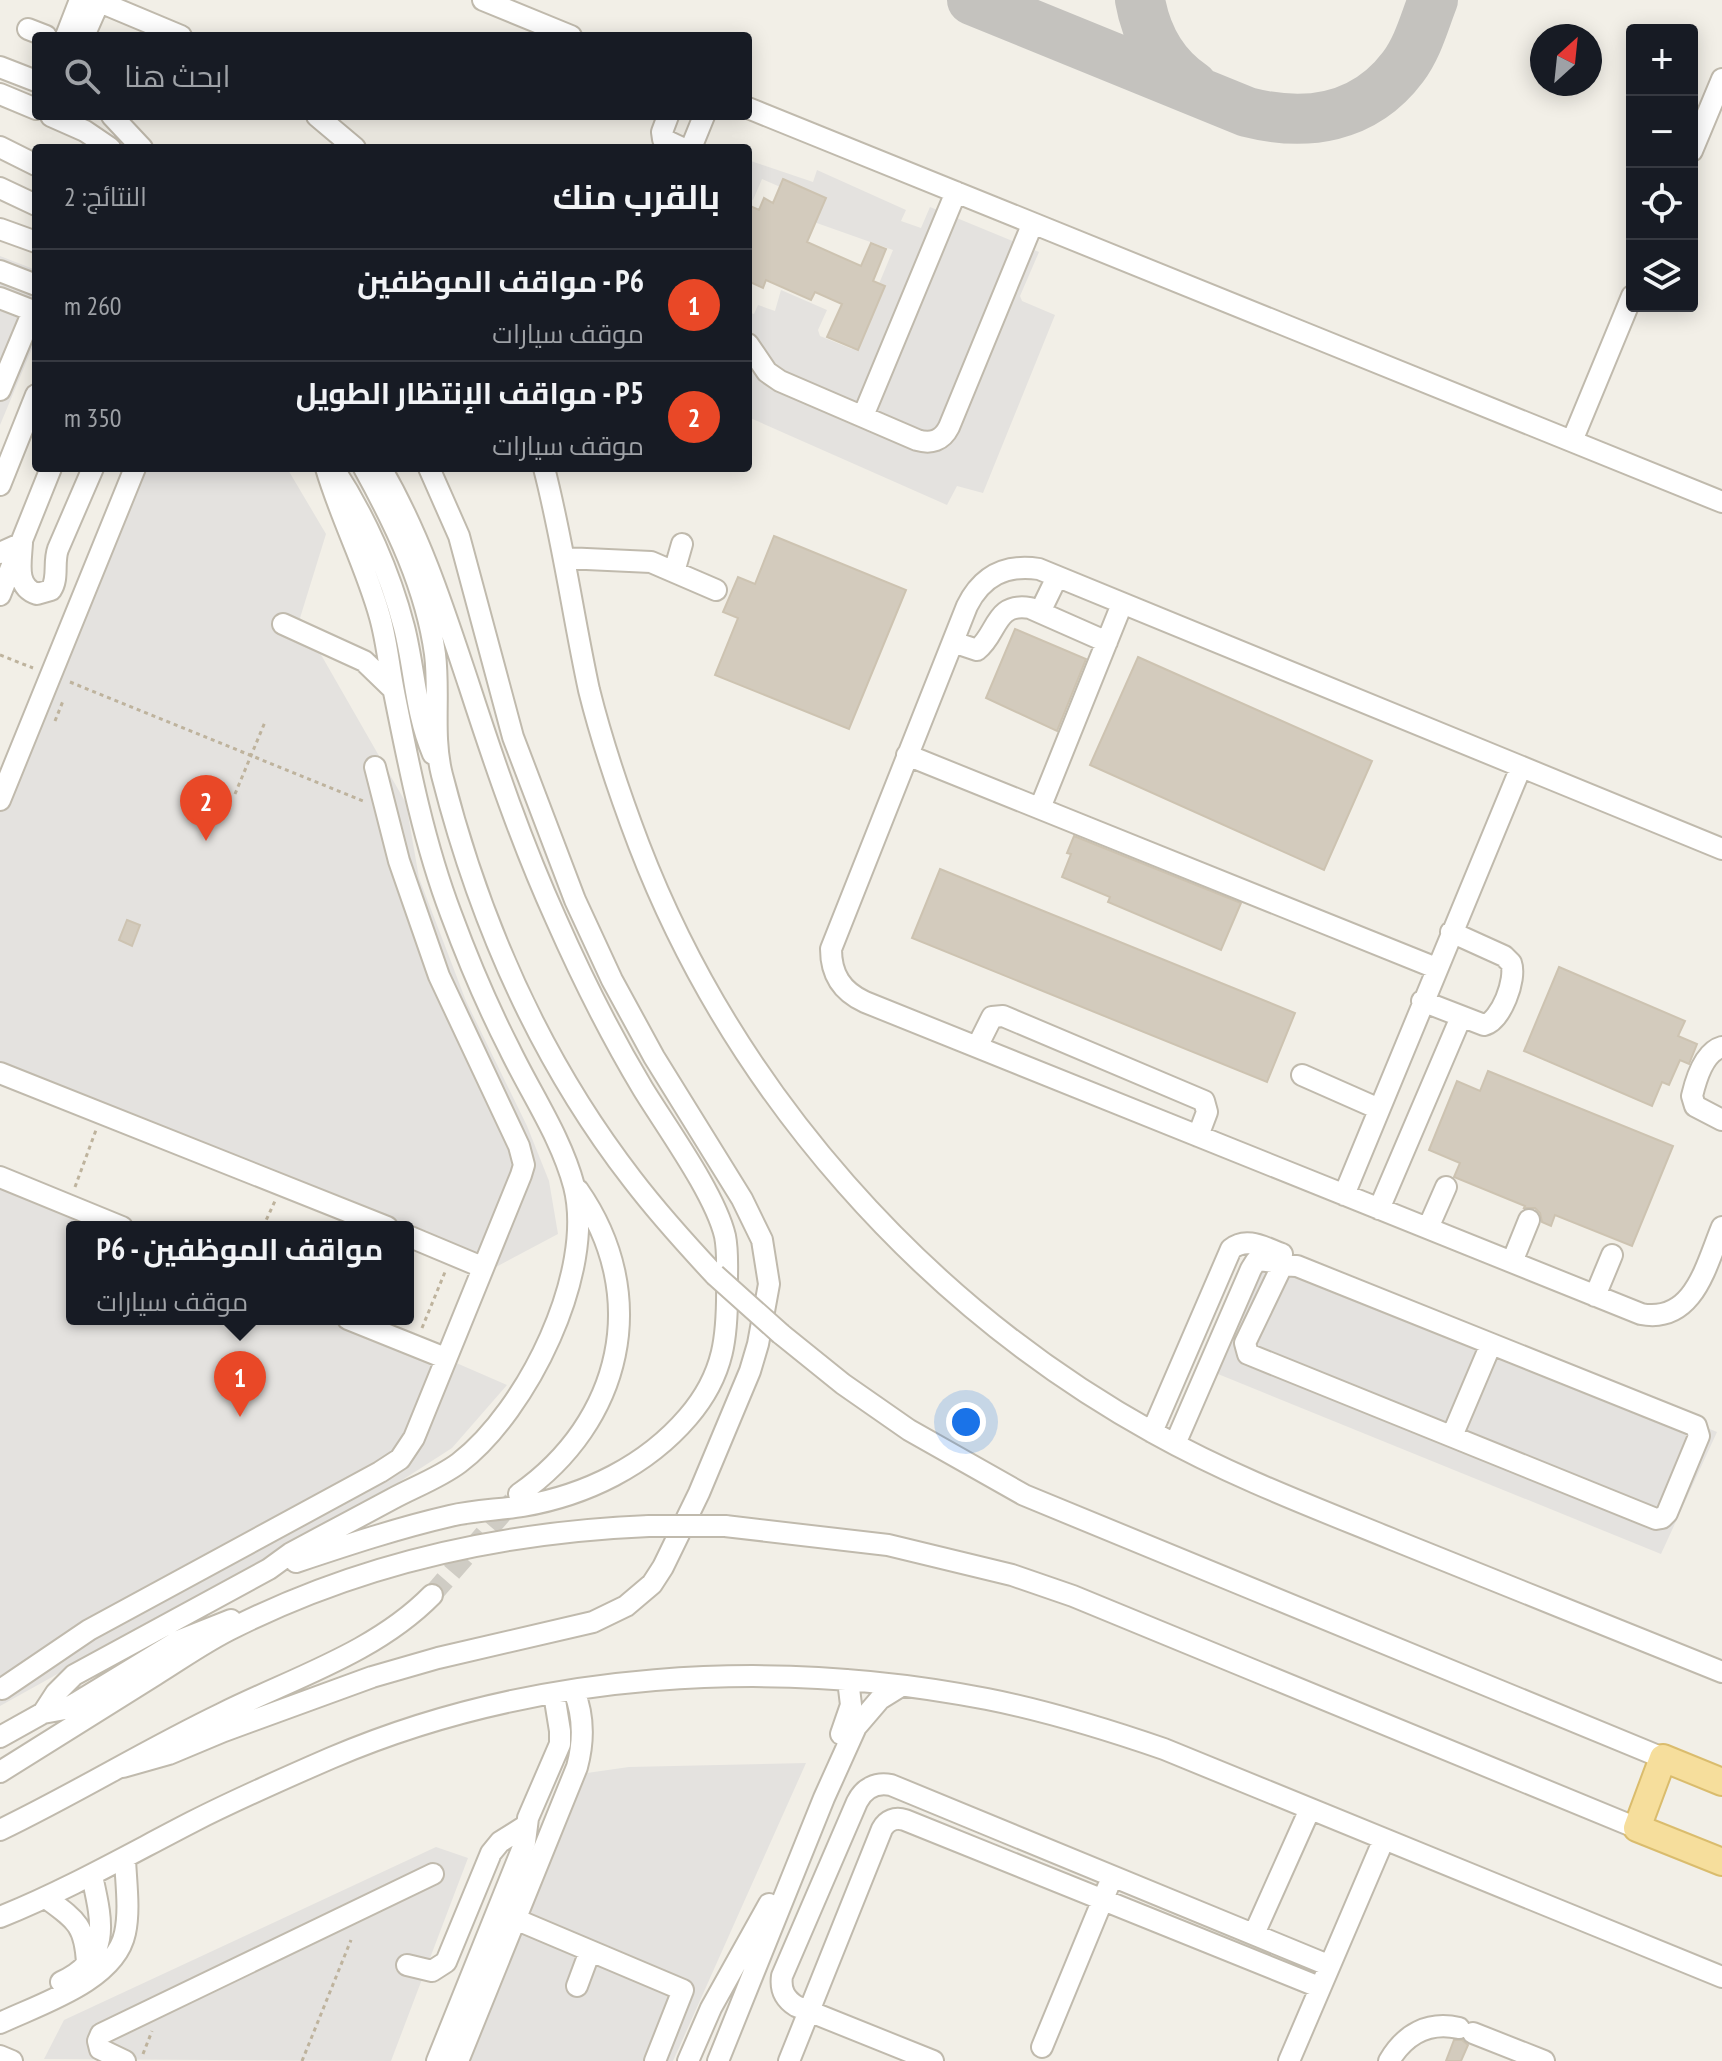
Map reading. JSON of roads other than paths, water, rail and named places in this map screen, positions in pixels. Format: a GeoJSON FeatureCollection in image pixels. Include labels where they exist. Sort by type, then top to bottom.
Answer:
{"type":"FeatureCollection","features":[{"type":"Feature","properties":{"kind":"main road"},"geometry":{"type":"LineString","coordinates":[[1722,1782],[1663,1758],[1637,1828],[1722,1862]]}},
{"type":"Feature","properties":{"kind":"street"},"geometry":{"type":"LineString","coordinates":[[483,0],[561,32]]}},
{"type":"Feature","properties":{"kind":"street"},"geometry":{"type":"LineString","coordinates":[[69,32],[92,1]]}},
{"type":"Feature","properties":{"kind":"street"},"geometry":{"type":"LineString","coordinates":[[85,32],[92,1]]}},
{"type":"Feature","properties":{"kind":"street"},"geometry":{"type":"LineString","coordinates":[[92,1],[171,32]]}},
{"type":"Feature","properties":{"kind":"street"},"geometry":{"type":"LineString","coordinates":[[0,67],[32,79]]}},
{"type":"Feature","properties":{"kind":"street"},"geometry":{"type":"LineString","coordinates":[[1698,137],[1722,79]]}},
{"type":"Feature","properties":{"kind":"street"},"geometry":{"type":"LineString","coordinates":[[0,94],[32,107]]}},
{"type":"Feature","properties":{"kind":"street"},"geometry":{"type":"LineString","coordinates":[[752,110],[1722,502]]}},
{"type":"Feature","properties":{"kind":"street"},"geometry":{"type":"LineString","coordinates":[[60,120],[104,144]]}},
{"type":"Feature","properties":{"kind":"street"},"geometry":{"type":"LineString","coordinates":[[116,120],[138,144]]}},
{"type":"Feature","properties":{"kind":"street"},"geometry":{"type":"LineString","coordinates":[[322,120],[350,144]]}},
{"type":"Feature","properties":{"kind":"street"},"geometry":{"type":"LineString","coordinates":[[666,120],[663,139],[674,144]]}},
{"type":"Feature","properties":{"kind":"street"},"geometry":{"type":"LineString","coordinates":[[693,144],[702,120]]}},
{"type":"Feature","properties":{"kind":"street"},"geometry":{"type":"LineString","coordinates":[[0,147],[32,163]]}},
{"type":"Feature","properties":{"kind":"street"},"geometry":{"type":"LineString","coordinates":[[0,188],[32,203]]}},
{"type":"Feature","properties":{"kind":"street"},"geometry":{"type":"LineString","coordinates":[[863,416],[956,192]]}},
{"type":"Feature","properties":{"kind":"street"},"geometry":{"type":"LineString","coordinates":[[752,351],[761,366],[773,377],[923,442],[936,441],[946,432],[1032,225]]}},
{"type":"Feature","properties":{"kind":"street"},"geometry":{"type":"LineString","coordinates":[[0,229],[32,241]]}},
{"type":"Feature","properties":{"kind":"street"},"geometry":{"type":"LineString","coordinates":[[0,271],[32,283]]}},
{"type":"Feature","properties":{"kind":"street"},"geometry":{"type":"LineString","coordinates":[[0,298],[32,310]]}},
{"type":"Feature","properties":{"kind":"street"},"geometry":{"type":"LineString","coordinates":[[1572,441],[1626,310]]}},
{"type":"Feature","properties":{"kind":"street"},"geometry":{"type":"LineString","coordinates":[[0,390],[32,316]]}},
{"type":"Feature","properties":{"kind":"street"},"geometry":{"type":"LineString","coordinates":[[0,485],[32,405]]}},
{"type":"Feature","properties":{"kind":"street"},"geometry":{"type":"LineString","coordinates":[[0,595],[49,472]]}},
{"type":"Feature","properties":{"kind":"street"},"geometry":{"type":"LineString","coordinates":[[22,543],[22,581],[31,592],[44,593],[55,584],[56,554],[91,472]]}},
{"type":"Feature","properties":{"kind":"street"},"geometry":{"type":"LineString","coordinates":[[0,800],[133,472]]}},
{"type":"Feature","properties":{"kind":"street"},"geometry":{"type":"LineString","coordinates":[[327,472],[374,598],[424,831],[445,898],[480,988],[509,1050],[539,1101],[574,1185],[588,1206],[609,1252],[619,1302],[616,1352],[601,1400],[589,1423],[558,1463],[519,1494]]}},
{"type":"Feature","properties":{"kind":"street"},"geometry":{"type":"LineString","coordinates":[[335,472],[357,510],[389,581],[404,628],[419,716],[441,772],[479,896],[502,956],[541,1037],[594,1126],[631,1178],[715,1275],[843,1384],[909,1430],[1024,1495],[1663,1758]]}},
{"type":"Feature","properties":{"kind":"street"},"geometry":{"type":"LineString","coordinates":[[366,472],[409,560],[427,619],[435,655],[441,772]]}},
{"type":"Feature","properties":{"kind":"street"},"geometry":{"type":"LineString","coordinates":[[269,1569],[453,1515],[571,1495],[619,1473],[666,1440],[698,1405],[717,1372],[727,1336],[727,1250],[722,1228],[698,1178],[620,1050],[555,917],[517,826],[435,582],[383,472]]}},
{"type":"Feature","properties":{"kind":"street"},"geometry":{"type":"LineString","coordinates":[[123,1767],[169,1754],[372,1677],[438,1658],[593,1622],[626,1606],[652,1584],[663,1567],[705,1480],[758,1344],[769,1284],[762,1240],[742,1199],[654,1057],[612,980],[575,900],[509,724],[459,536],[431,472]]}},
{"type":"Feature","properties":{"kind":"street"},"geometry":{"type":"LineString","coordinates":[[545,472],[591,696],[626,809],[660,895],[682,943],[742,1046],[787,1111],[879,1219],[934,1273],[1021,1347],[1152,1432],[1286,1496],[1722,1672]]}},
{"type":"Feature","properties":{"kind":"street"},"geometry":{"type":"LineString","coordinates":[[0,553],[22,543]]}},
{"type":"Feature","properties":{"kind":"street"},"geometry":{"type":"LineString","coordinates":[[674,572],[682,544]]}},
{"type":"Feature","properties":{"kind":"street"},"geometry":{"type":"LineString","coordinates":[[565,558],[642,560],[716,590]]}},
{"type":"Feature","properties":{"kind":"street"},"geometry":{"type":"LineString","coordinates":[[1722,849],[1039,569],[1024,567],[996,573],[974,592],[831,949],[835,975],[852,996],[1650,1316],[1679,1308],[1687,1302],[1698,1285],[1722,1227]]}},
{"type":"Feature","properties":{"kind":"street"},"geometry":{"type":"LineString","coordinates":[[1040,612],[1057,577]]}},
{"type":"Feature","properties":{"kind":"street"},"geometry":{"type":"LineString","coordinates":[[1040,808],[1122,604]]}},
{"type":"Feature","properties":{"kind":"street"},"geometry":{"type":"LineString","coordinates":[[953,642],[977,650],[1007,610],[1024,607],[1107,642]]}},
{"type":"Feature","properties":{"kind":"street"},"geometry":{"type":"LineString","coordinates":[[283,624],[364,661],[393,689]]}},
{"type":"Feature","properties":{"kind":"street"},"geometry":{"type":"LineString","coordinates":[[907,755],[1436,968]]}},
{"type":"Feature","properties":{"kind":"street"},"geometry":{"type":"LineString","coordinates":[[2,1689],[89,1630],[390,1466],[400,1459],[414,1438],[524,1165],[514,1136],[439,976],[399,861],[375,767]]}},
{"type":"Feature","properties":{"kind":"street"},"geometry":{"type":"LineString","coordinates":[[1344,1195],[1521,767]]}},
{"type":"Feature","properties":{"kind":"street"},"geometry":{"type":"LineString","coordinates":[[1422,1001],[1484,1025],[1494,1021],[1513,978],[1514,968],[1504,956],[1451,932]]}},
{"type":"Feature","properties":{"kind":"street"},"geometry":{"type":"LineString","coordinates":[[977,1047],[992,1017],[1003,1016],[1204,1101],[1208,1108],[1198,1136]]}},
{"type":"Feature","properties":{"kind":"street"},"geometry":{"type":"LineString","coordinates":[[1379,1209],[1461,1017]]}},
{"type":"Feature","properties":{"kind":"street"},"geometry":{"type":"LineString","coordinates":[[1722,1047],[1715,1049],[1707,1058],[1692,1096],[1695,1106],[1722,1120]]}},
{"type":"Feature","properties":{"kind":"street"},"geometry":{"type":"LineString","coordinates":[[0,1073],[372,1221]]}},
{"type":"Feature","properties":{"kind":"street"},"geometry":{"type":"LineString","coordinates":[[1302,1075],[1379,1109]]}},
{"type":"Feature","properties":{"kind":"street"},"geometry":{"type":"LineString","coordinates":[[0,1177],[107,1221]]}},
{"type":"Feature","properties":{"kind":"street"},"geometry":{"type":"LineString","coordinates":[[43,1713],[56,1693],[74,1675],[269,1569],[291,1553],[455,1466],[484,1441],[531,1377],[563,1305],[575,1254],[578,1211],[574,1185]]}},
{"type":"Feature","properties":{"kind":"street"},"geometry":{"type":"LineString","coordinates":[[1428,1228],[1446,1187]]}},
{"type":"Feature","properties":{"kind":"street"},"geometry":{"type":"LineString","coordinates":[[1512,1262],[1529,1220]]}},
{"type":"Feature","properties":{"kind":"street"},"geometry":{"type":"LineString","coordinates":[[414,1238],[482,1267]]}},
{"type":"Feature","properties":{"kind":"street"},"geometry":{"type":"LineString","coordinates":[[1152,1432],[1231,1249],[1238,1244],[1254,1244],[1289,1257],[1290,1266],[1245,1343],[1248,1354],[1656,1519],[1665,1516],[1699,1436],[1696,1426],[1290,1266],[1261,1260],[1253,1264],[1175,1444]]}},
{"type":"Feature","properties":{"kind":"street"},"geometry":{"type":"LineString","coordinates":[[1595,1296],[1612,1255]]}},
{"type":"Feature","properties":{"kind":"street"},"geometry":{"type":"LineString","coordinates":[[363,1325],[445,1358]]}},
{"type":"Feature","properties":{"kind":"street"},"geometry":{"type":"LineString","coordinates":[[1452,1436],[1491,1344]]}},
{"type":"Feature","properties":{"kind":"street"},"geometry":{"type":"LineString","coordinates":[[0,1772],[229,1629],[352,1578],[445,1551],[541,1534],[649,1526],[725,1526],[888,1545],[1012,1575],[1073,1596],[1637,1828]]}},
{"type":"Feature","properties":{"kind":"street"},"geometry":{"type":"LineString","coordinates":[[0,1830],[123,1767],[158,1745],[365,1646],[401,1624],[432,1595]]}},
{"type":"Feature","properties":{"kind":"street"},"geometry":{"type":"LineString","coordinates":[[0,1737],[43,1713],[65,1709],[198,1631],[218,1623],[262,1614]]}},
{"type":"Feature","properties":{"kind":"street"},"geometry":{"type":"LineString","coordinates":[[0,1917],[92,1876],[192,1822],[332,1758],[441,1720],[564,1692],[690,1678],[767,1677],[848,1680],[988,1699],[1106,1729],[1164,1749],[1722,1977]]}},
{"type":"Feature","properties":{"kind":"street"},"geometry":{"type":"LineString","coordinates":[[688,2061],[711,2008],[788,1863],[847,1719],[851,1697],[848,1680]]}},
{"type":"Feature","properties":{"kind":"street"},"geometry":{"type":"LineString","coordinates":[[718,2061],[824,1798],[856,1727],[880,1699],[901,1686]]}},
{"type":"Feature","properties":{"kind":"street"},"geometry":{"type":"LineString","coordinates":[[437,2061],[525,1842],[527,1825],[560,1744],[564,1692]]}},
{"type":"Feature","properties":{"kind":"street"},"geometry":{"type":"LineString","coordinates":[[458,2061],[580,1756],[582,1723],[564,1692]]}},
{"type":"Feature","properties":{"kind":"street"},"geometry":{"type":"LineString","coordinates":[[933,2061],[796,2006],[785,1996],[782,1976],[857,1802],[870,1787],[891,1785],[1328,1965]]}},
{"type":"Feature","properties":{"kind":"street"},"geometry":{"type":"LineString","coordinates":[[1254,1934],[1310,1809]]}},
{"type":"Feature","properties":{"kind":"street"},"geometry":{"type":"LineString","coordinates":[[789,2061],[881,1833],[892,1819],[905,1820],[1319,1987]]}},
{"type":"Feature","properties":{"kind":"street"},"geometry":{"type":"LineString","coordinates":[[407,1965],[432,1971],[446,1962],[493,1849],[527,1825]]}},
{"type":"Feature","properties":{"kind":"street"},"geometry":{"type":"LineString","coordinates":[[1289,2061],[1384,1839]]}},
{"type":"Feature","properties":{"kind":"street"},"geometry":{"type":"LineString","coordinates":[[0,2023],[93,1978],[113,1961],[126,1932],[125,1859]]}},
{"type":"Feature","properties":{"kind":"street"},"geometry":{"type":"LineString","coordinates":[[125,2061],[102,2050],[98,2043],[99,2036],[433,1874]]}},
{"type":"Feature","properties":{"kind":"street"},"geometry":{"type":"LineString","coordinates":[[0,2010],[70,1978],[87,1963],[98,1943],[101,1927],[92,1876]]}},
{"type":"Feature","properties":{"kind":"street"},"geometry":{"type":"LineString","coordinates":[[1042,2047],[1112,1876]]}},
{"type":"Feature","properties":{"kind":"street"},"geometry":{"type":"LineString","coordinates":[[46,1898],[76,1921],[83,1931],[87,1963]]}},
{"type":"Feature","properties":{"kind":"street"},"geometry":{"type":"LineString","coordinates":[[515,1919],[683,1990],[655,2061]]}},
{"type":"Feature","properties":{"kind":"street"},"geometry":{"type":"LineString","coordinates":[[577,1986],[590,1951]]}},
{"type":"Feature","properties":{"kind":"street"},"geometry":{"type":"LineString","coordinates":[[1389,2061],[1397,2046],[1411,2034],[1428,2027],[1446,2025],[1544,2061]]}},
{"type":"Feature","properties":{"kind":"street"},"geometry":{"type":"LineString","coordinates":[[0,2056],[12,2061]]}},
{"type":"Feature","properties":{"kind":"tunnel"},"geometry":{"type":"LineString","coordinates":[[432,1595],[513,1501]]}},
{"type":"Feature","properties":{"kind":"place","name":"P5 - مواقف الإنتظار الطويل"},"geometry":{"type":"Point","coordinates":[206,841]}},
{"type":"Feature","properties":{"kind":"place","name":"P6 - مواقف الموظفين"},"geometry":{"type":"Point","coordinates":[240,1417]}}]}
